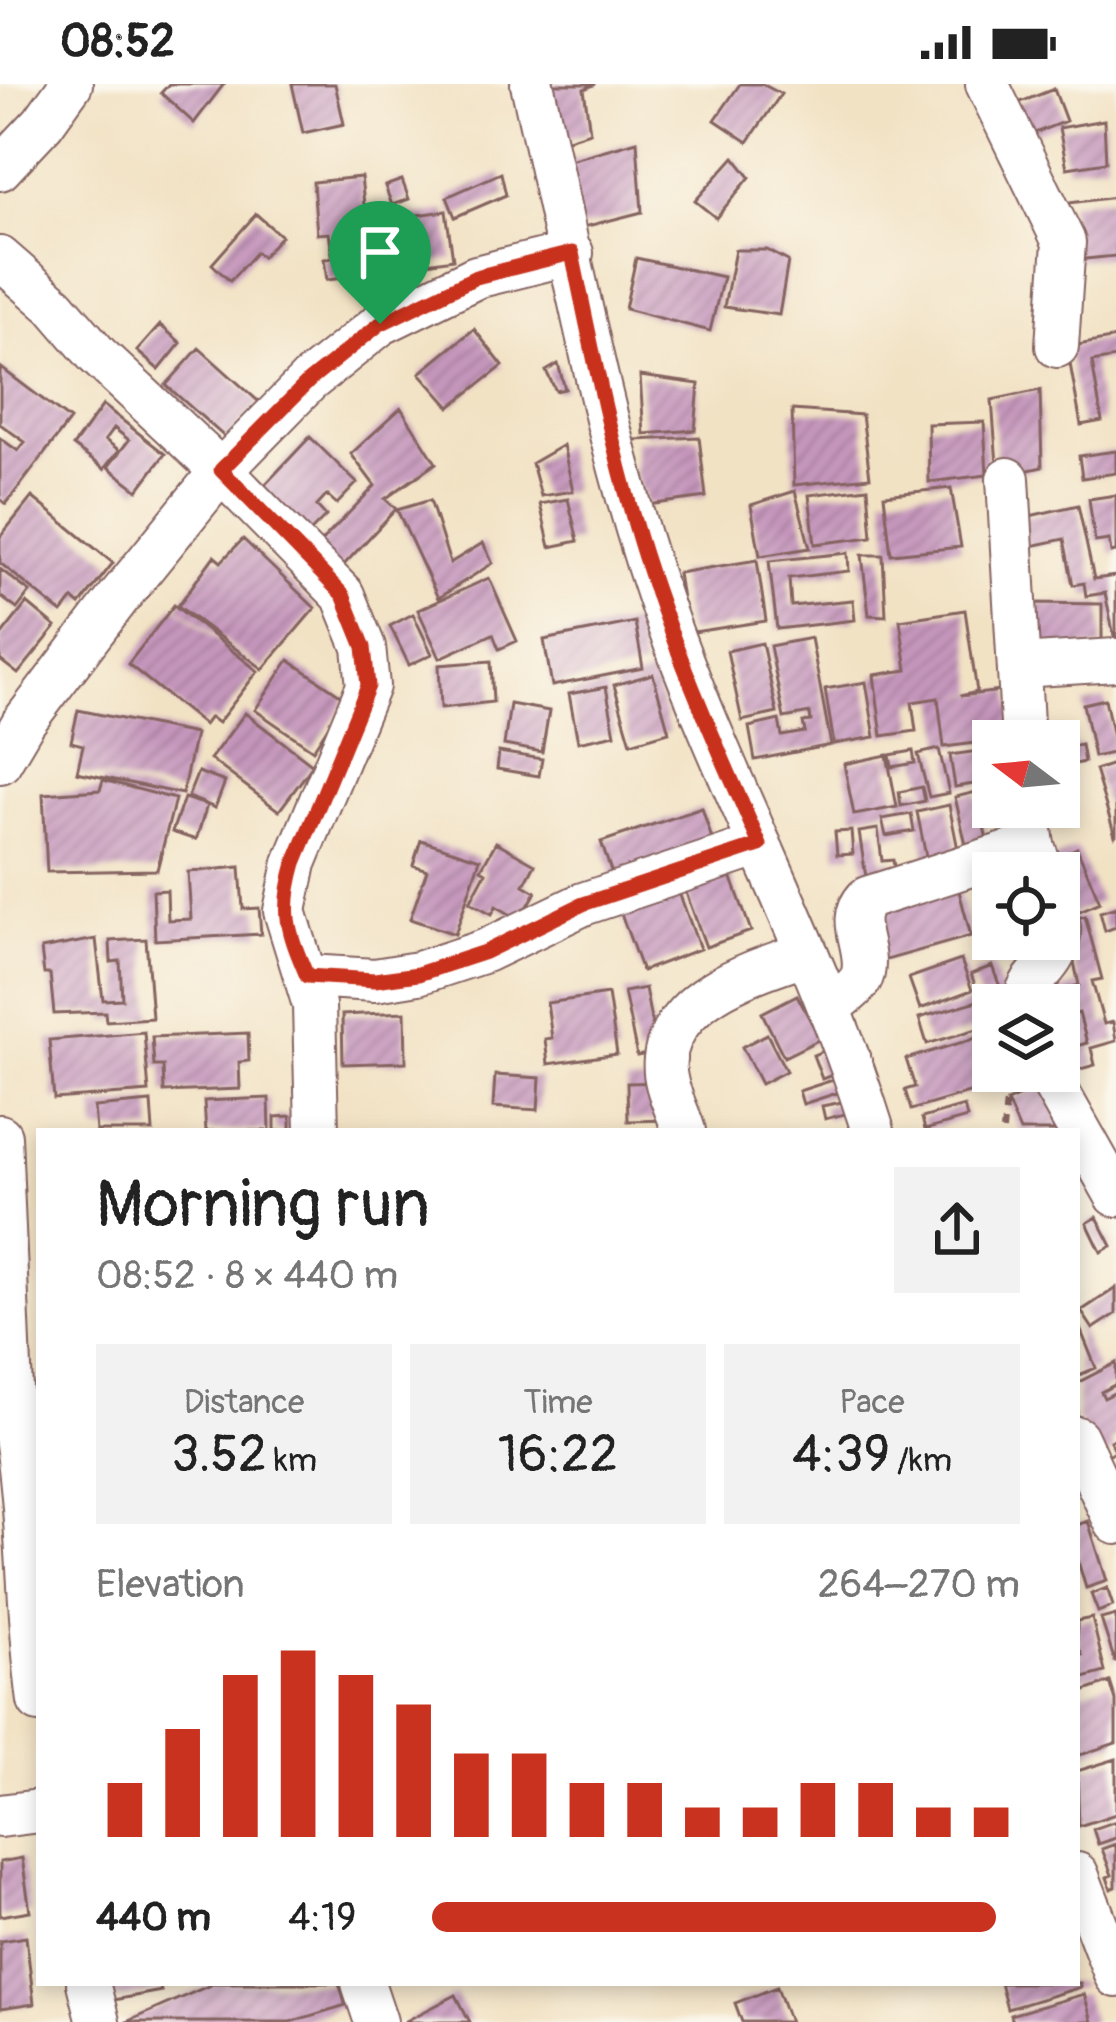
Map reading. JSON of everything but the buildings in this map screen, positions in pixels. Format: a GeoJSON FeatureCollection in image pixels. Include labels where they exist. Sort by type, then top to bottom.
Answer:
{"type":"FeatureCollection","features":[{"type":"Feature","properties":{"kind":"street"},"geometry":{"type":"LineString","coordinates":[[0,169],[71,84]]}},
{"type":"Feature","properties":{"kind":"street"},"geometry":{"type":"LineString","coordinates":[[532,84],[608,426],[641,543],[670,631],[807,953],[873,1128]]}},
{"type":"Feature","properties":{"kind":"street"},"geometry":{"type":"LineString","coordinates":[[987,84],[1064,242],[1058,346]]}},
{"type":"Feature","properties":{"kind":"street"},"geometry":{"type":"LineString","coordinates":[[0,762],[12,714],[221,470],[309,381],[380,324],[476,277],[572,253]]}},
{"type":"Feature","properties":{"kind":"street"},"geometry":{"type":"LineString","coordinates":[[0,258],[55,306],[97,355],[221,470],[343,595],[364,647],[368,686],[286,893],[288,933],[314,1005],[317,1128]]}},
{"type":"Feature","properties":{"kind":"street"},"geometry":{"type":"LineString","coordinates":[[1008,479],[1022,720]]}},
{"type":"Feature","properties":{"kind":"street"},"geometry":{"type":"LineString","coordinates":[[1019,666],[1116,660]]}},
{"type":"Feature","properties":{"kind":"street"},"geometry":{"type":"LineString","coordinates":[[829,1008],[863,973],[856,917],[867,898],[1034,842]]}},
{"type":"Feature","properties":{"kind":"street"},"geometry":{"type":"LineString","coordinates":[[307,976],[375,980],[418,974],[485,952],[583,904],[760,845]]}},
{"type":"Feature","properties":{"kind":"street"},"geometry":{"type":"LineString","coordinates":[[683,1128],[672,1104],[665,1061],[675,1029],[694,1007],[728,984],[807,953]]}},
{"type":"Feature","properties":{"kind":"street"},"geometry":{"type":"LineString","coordinates":[[1031,984],[1049,960]]}},
{"type":"Feature","properties":{"kind":"street"},"geometry":{"type":"LineString","coordinates":[[1058,1092],[1078,1128]]}},
{"type":"Feature","properties":{"kind":"street"},"geometry":{"type":"LineString","coordinates":[[1080,1131],[1116,1195]]}},
{"type":"Feature","properties":{"kind":"street"},"geometry":{"type":"LineString","coordinates":[[0,1136],[12,1414],[36,1672]]}},
{"type":"Feature","properties":{"kind":"street"},"geometry":{"type":"LineString","coordinates":[[0,1458],[12,1414]]}},
{"type":"Feature","properties":{"kind":"street"},"geometry":{"type":"LineString","coordinates":[[1080,1445],[1116,1523]]}},
{"type":"Feature","properties":{"kind":"street"},"geometry":{"type":"LineString","coordinates":[[0,1816],[36,1811]]}},
{"type":"Feature","properties":{"kind":"street"},"geometry":{"type":"LineString","coordinates":[[1080,1882],[1116,1976]]}},
{"type":"Feature","properties":{"kind":"street"},"geometry":{"type":"LineString","coordinates":[[89,1986],[98,2022]]}},
{"type":"Feature","properties":{"kind":"street"},"geometry":{"type":"LineString","coordinates":[[364,1986],[376,2022]]}},
{"type":"Feature","properties":{"kind":"route"},"geometry":{"type":"LineString","coordinates":[[572,253],[608,426],[641,543],[670,631],[760,845],[583,904],[485,952],[418,974],[375,980],[307,976],[288,933],[286,893],[368,686],[364,647],[343,595],[221,470],[309,381],[380,324],[476,277],[572,253]]}}]}
